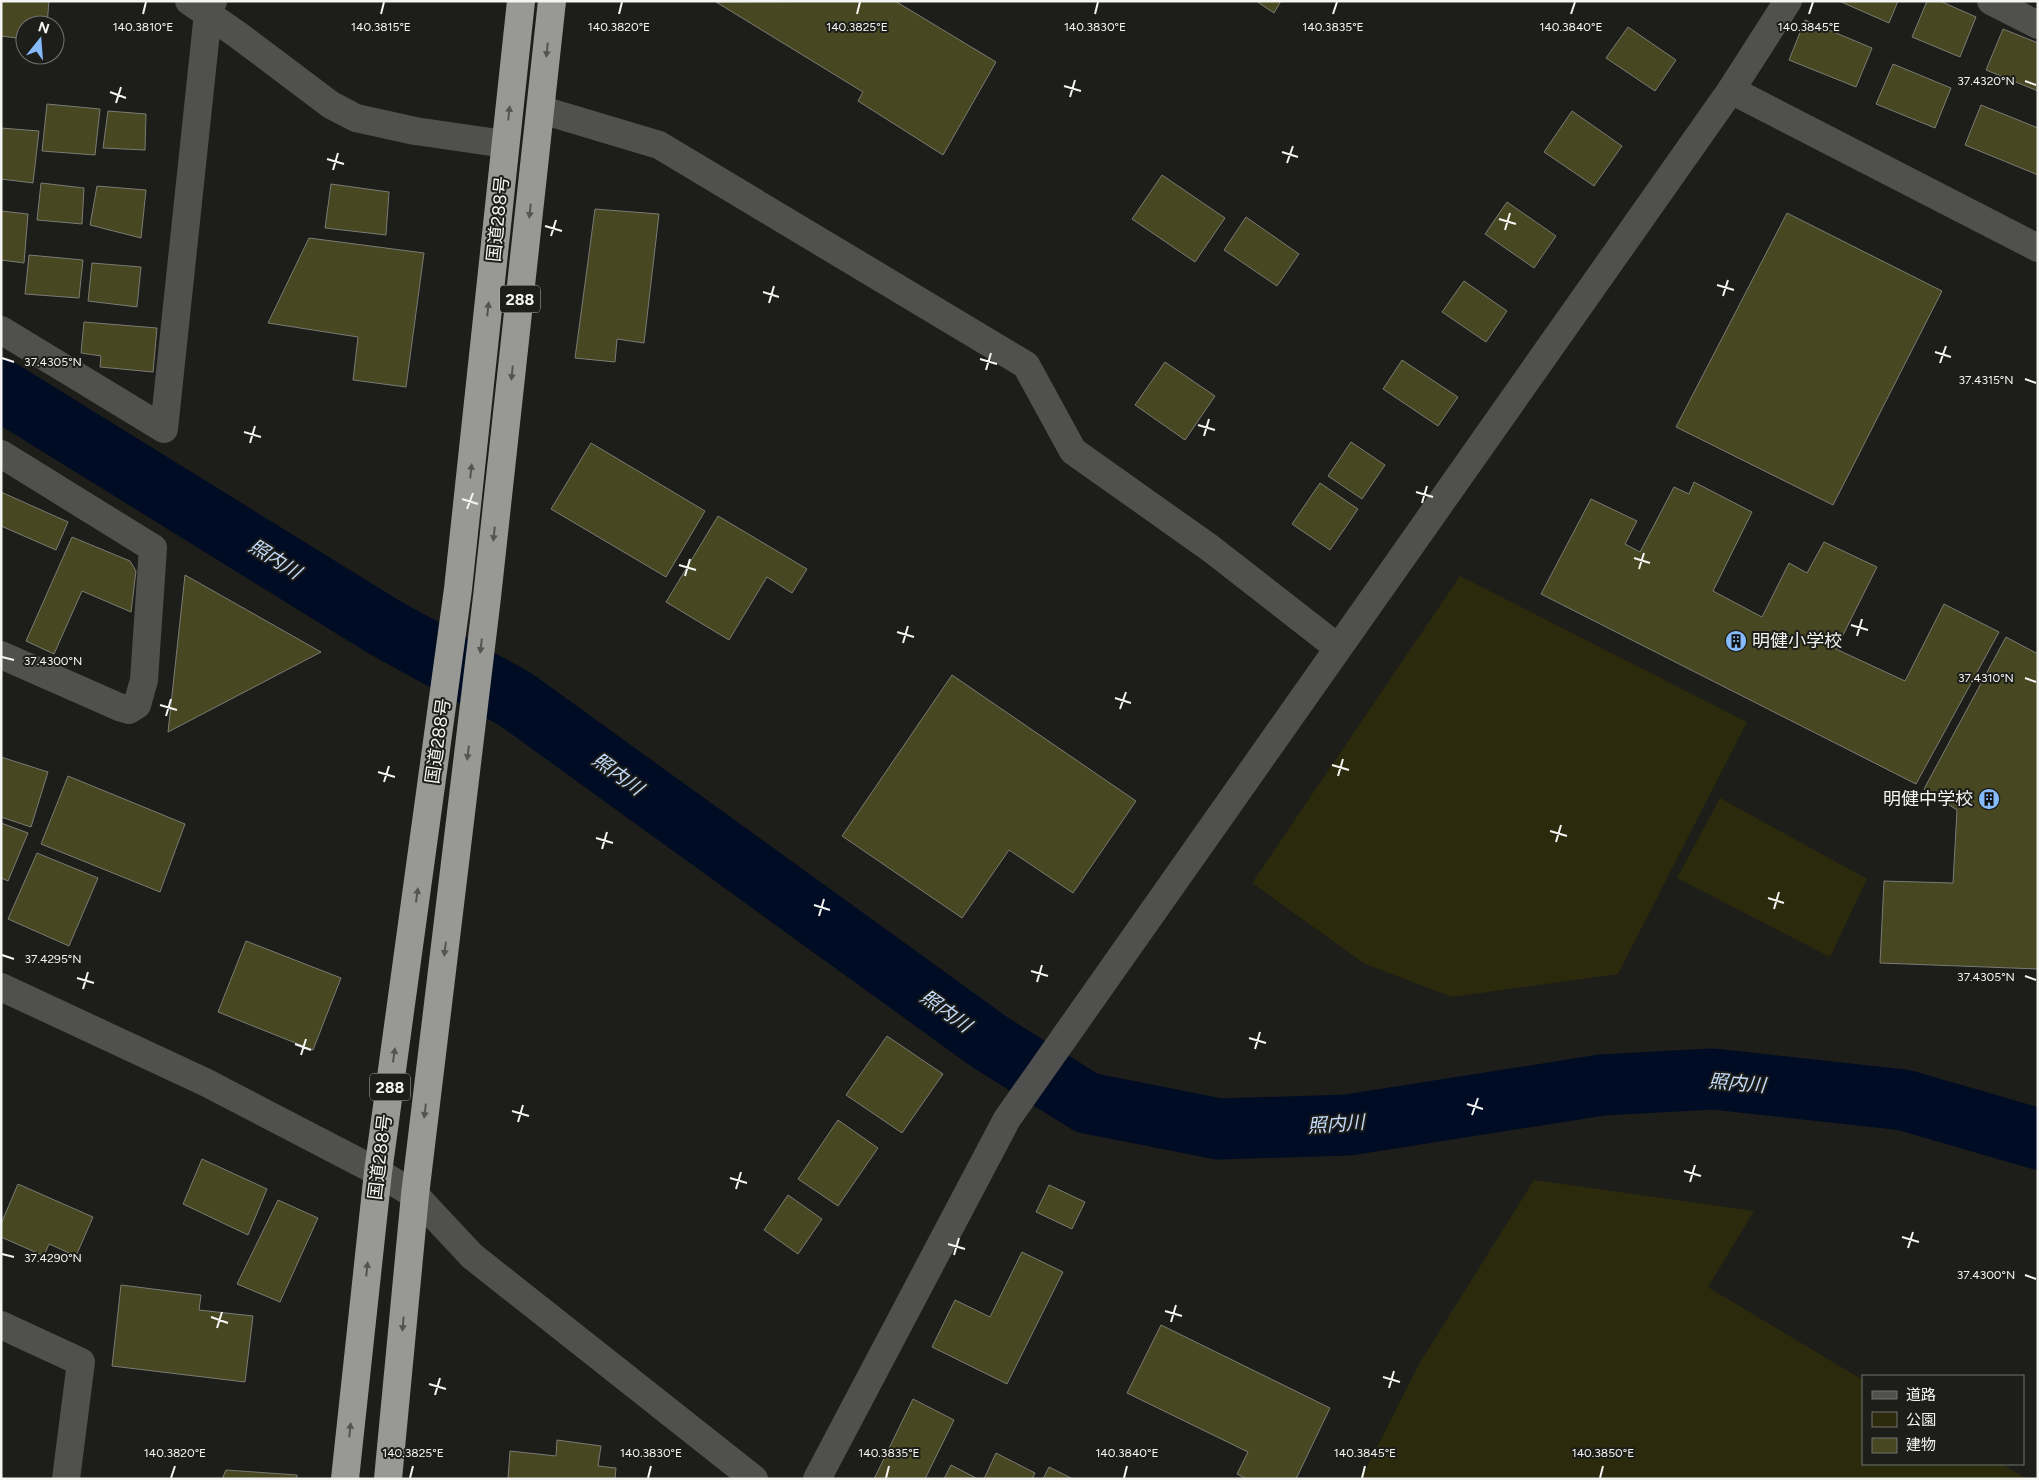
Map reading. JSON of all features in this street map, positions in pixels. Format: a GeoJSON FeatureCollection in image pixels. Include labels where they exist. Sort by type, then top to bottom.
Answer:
{"type":"FeatureCollection","features":[{"type":"Feature","properties":{"kind":"highway","name":"国道288号"},"geometry":{"type":"LineString","coordinates":[[345,1479],[378,1172],[445,696],[458,589],[521,1]]}},
{"type":"Feature","properties":{"kind":"highway","name":"国道288号"},"geometry":{"type":"LineString","coordinates":[[388,1479],[415,1194],[487,597],[542,110],[552,1]]}},
{"type":"Feature","properties":{"kind":"street"},"geometry":{"type":"LineString","coordinates":[[817,1479],[1007,1119],[1337,648],[1732,90],[1788,1]]}},
{"type":"Feature","properties":{"kind":"street"},"geometry":{"type":"LineString","coordinates":[[1991,1],[2038,25]]}},
{"type":"Feature","properties":{"kind":"street"},"geometry":{"type":"LineString","coordinates":[[203,5],[331,105],[356,118],[415,132],[506,144]]}},
{"type":"Feature","properties":{"kind":"street"},"geometry":{"type":"LineString","coordinates":[[1,330],[164,429],[203,5]]}},
{"type":"Feature","properties":{"kind":"street"},"geometry":{"type":"LineString","coordinates":[[1732,90],[2038,248]]}},
{"type":"Feature","properties":{"kind":"street"},"geometry":{"type":"LineString","coordinates":[[542,110],[659,145],[1026,365],[1073,451],[1210,548],[1337,648]]}},
{"type":"Feature","properties":{"kind":"street"},"geometry":{"type":"LineString","coordinates":[[1,454],[154,548],[144,680],[137,705],[129,710],[118,707],[1,655]]}},
{"type":"Feature","properties":{"kind":"street"},"geometry":{"type":"LineString","coordinates":[[1,987],[205,1082],[378,1172],[415,1194],[472,1256],[754,1479]]}},
{"type":"Feature","properties":{"kind":"street"},"geometry":{"type":"LineString","coordinates":[[1,1325],[81,1362],[66,1479]]}},
{"type":"Feature","properties":{"kind":"green space"},"geometry":{"type":"Polygon","coordinates":[[[1460,576],[1747,722],[1618,974],[1452,997],[1365,964],[1252,883],[1460,576]]]}},
{"type":"Feature","properties":{"kind":"green space"},"geometry":{"type":"Polygon","coordinates":[[[1720,798],[1867,879],[1830,957],[1677,878],[1720,798]]]}},
{"type":"Feature","properties":{"kind":"green space"},"geometry":{"type":"Polygon","coordinates":[[[1534,1180],[1754,1211],[1708,1287],[1862,1379],[1862,1465],[2004,1465],[2027,1479],[1361,1479],[1419,1364],[1534,1180]]]}},
{"type":"Feature","properties":{"kind":"building"},"geometry":{"type":"Polygon","coordinates":[[[1,1],[49,1],[48,15],[15,15],[15,38],[1,36],[1,1]]]}},
{"type":"Feature","properties":{"kind":"building"},"geometry":{"type":"Polygon","coordinates":[[[895,1],[996,62],[943,155],[858,101],[863,92],[716,2],[895,1]]]}},
{"type":"Feature","properties":{"kind":"building"},"geometry":{"type":"Polygon","coordinates":[[[1256,1],[1281,1],[1274,13],[1256,1]]]}},
{"type":"Feature","properties":{"kind":"building"},"geometry":{"type":"Polygon","coordinates":[[[1839,1],[1898,1],[1889,23],[1839,1]]]}},
{"type":"Feature","properties":{"kind":"building"},"geometry":{"type":"Polygon","coordinates":[[[1927,1],[1940,1],[1976,17],[1960,57],[1912,37],[1927,1]]]}},
{"type":"Feature","properties":{"kind":"building"},"geometry":{"type":"Polygon","coordinates":[[[1805,20],[1872,48],[1856,87],[1789,60],[1805,20]]]}},
{"type":"Feature","properties":{"kind":"building"},"geometry":{"type":"Polygon","coordinates":[[[1628,27],[1676,60],[1655,91],[1606,58],[1628,27]]]}},
{"type":"Feature","properties":{"kind":"building"},"geometry":{"type":"Polygon","coordinates":[[[2003,29],[2038,43],[2038,91],[1986,70],[2003,29]]]}},
{"type":"Feature","properties":{"kind":"building"},"geometry":{"type":"Polygon","coordinates":[[[1893,64],[1951,88],[1935,128],[1876,104],[1893,64]]]}},
{"type":"Feature","properties":{"kind":"building"},"geometry":{"type":"Polygon","coordinates":[[[47,104],[100,109],[95,155],[42,151],[47,104]]]}},
{"type":"Feature","properties":{"kind":"building"},"geometry":{"type":"Polygon","coordinates":[[[1981,105],[2038,128],[2038,175],[1965,145],[1981,105]]]}},
{"type":"Feature","properties":{"kind":"building"},"geometry":{"type":"Polygon","coordinates":[[[108,111],[146,114],[145,150],[103,148],[108,111]]]}},
{"type":"Feature","properties":{"kind":"building"},"geometry":{"type":"Polygon","coordinates":[[[1572,111],[1622,146],[1594,186],[1544,152],[1572,111]]]}},
{"type":"Feature","properties":{"kind":"building"},"geometry":{"type":"Polygon","coordinates":[[[1,128],[39,131],[33,183],[1,179],[1,128]]]}},
{"type":"Feature","properties":{"kind":"building"},"geometry":{"type":"Polygon","coordinates":[[[1162,175],[1225,218],[1195,262],[1132,219],[1162,175]]]}},
{"type":"Feature","properties":{"kind":"building"},"geometry":{"type":"Polygon","coordinates":[[[41,183],[84,188],[82,224],[37,220],[41,183]]]}},
{"type":"Feature","properties":{"kind":"building"},"geometry":{"type":"Polygon","coordinates":[[[331,184],[389,192],[386,235],[325,228],[331,184]]]}},
{"type":"Feature","properties":{"kind":"building"},"geometry":{"type":"Polygon","coordinates":[[[97,186],[146,190],[141,238],[90,225],[97,186]]]}},
{"type":"Feature","properties":{"kind":"building"},"geometry":{"type":"Polygon","coordinates":[[[1507,202],[1556,236],[1534,268],[1485,234],[1507,202]]]}},
{"type":"Feature","properties":{"kind":"building"},"geometry":{"type":"Polygon","coordinates":[[[595,209],[659,214],[644,343],[617,339],[615,362],[575,358],[595,209]]]}},
{"type":"Feature","properties":{"kind":"building"},"geometry":{"type":"Polygon","coordinates":[[[1,211],[28,214],[24,263],[1,260],[1,211]]]}},
{"type":"Feature","properties":{"kind":"building"},"geometry":{"type":"Polygon","coordinates":[[[1787,213],[1942,291],[1833,505],[1676,427],[1787,213]]]}},
{"type":"Feature","properties":{"kind":"building"},"geometry":{"type":"Polygon","coordinates":[[[1246,217],[1299,254],[1277,286],[1224,250],[1246,217]]]}},
{"type":"Feature","properties":{"kind":"building"},"geometry":{"type":"Polygon","coordinates":[[[309,238],[424,253],[406,387],[353,380],[358,337],[268,323],[309,238]]]}},
{"type":"Feature","properties":{"kind":"building"},"geometry":{"type":"Polygon","coordinates":[[[29,255],[83,260],[79,298],[25,294],[29,255]]]}},
{"type":"Feature","properties":{"kind":"building"},"geometry":{"type":"Polygon","coordinates":[[[92,263],[141,267],[137,307],[88,301],[92,263]]]}},
{"type":"Feature","properties":{"kind":"building"},"geometry":{"type":"Polygon","coordinates":[[[1464,281],[1507,311],[1486,342],[1442,312],[1464,281]]]}},
{"type":"Feature","properties":{"kind":"building"},"geometry":{"type":"Polygon","coordinates":[[[84,322],[157,328],[153,372],[100,367],[101,356],[81,353],[84,322]]]}},
{"type":"Feature","properties":{"kind":"building"},"geometry":{"type":"Polygon","coordinates":[[[1402,360],[1458,397],[1438,426],[1383,389],[1402,360]]]}},
{"type":"Feature","properties":{"kind":"building"},"geometry":{"type":"Polygon","coordinates":[[[1165,362],[1215,396],[1185,440],[1135,405],[1165,362]]]}},
{"type":"Feature","properties":{"kind":"building"},"geometry":{"type":"Polygon","coordinates":[[[1351,442],[1385,465],[1362,499],[1328,476],[1351,442]]]}},
{"type":"Feature","properties":{"kind":"building"},"geometry":{"type":"Polygon","coordinates":[[[591,443],[705,511],[666,577],[551,509],[591,443]]]}},
{"type":"Feature","properties":{"kind":"building","name":"明健小学校"},"geometry":{"type":"Polygon","coordinates":[[[1694,482],[1752,512],[1713,591],[1762,617],[1789,563],[1807,573],[1824,542],[1877,567],[1836,649],[1905,681],[1944,604],[1999,632],[1916,784],[1541,594],[1591,499],[1637,521],[1625,544],[1640,552],[1674,487],[1689,494],[1694,482]]]}},
{"type":"Feature","properties":{"kind":"building"},"geometry":{"type":"Polygon","coordinates":[[[1320,483],[1358,509],[1330,550],[1292,524],[1320,483]]]}},
{"type":"Feature","properties":{"kind":"building"},"geometry":{"type":"Polygon","coordinates":[[[1,492],[68,522],[56,550],[1,526],[1,492]]]}},
{"type":"Feature","properties":{"kind":"building"},"geometry":{"type":"Polygon","coordinates":[[[718,516],[807,569],[792,593],[767,577],[729,640],[666,602],[718,516]]]}},
{"type":"Feature","properties":{"kind":"building"},"geometry":{"type":"Polygon","coordinates":[[[72,537],[130,561],[136,571],[131,612],[82,591],[54,654],[26,641],[72,537]]]}},
{"type":"Feature","properties":{"kind":"building"},"geometry":{"type":"Polygon","coordinates":[[[185,575],[321,652],[168,732],[185,575]]]}},
{"type":"Feature","properties":{"kind":"building","name":"明健中学校"},"geometry":{"type":"Polygon","coordinates":[[[2006,637],[2038,654],[2038,969],[1880,963],[1884,881],[1953,883],[1957,810],[1924,789],[2006,637]]]}},
{"type":"Feature","properties":{"kind":"building"},"geometry":{"type":"Polygon","coordinates":[[[952,675],[1136,801],[1073,893],[1009,850],[962,918],[842,836],[952,675]]]}},
{"type":"Feature","properties":{"kind":"building"},"geometry":{"type":"Polygon","coordinates":[[[1,757],[48,772],[31,827],[1,817],[1,757]]]}},
{"type":"Feature","properties":{"kind":"building"},"geometry":{"type":"Polygon","coordinates":[[[68,776],[185,824],[160,892],[41,844],[68,776]]]}},
{"type":"Feature","properties":{"kind":"building"},"geometry":{"type":"Polygon","coordinates":[[[1,823],[28,833],[8,881],[1,878],[1,823]]]}},
{"type":"Feature","properties":{"kind":"building"},"geometry":{"type":"Polygon","coordinates":[[[37,853],[98,878],[69,946],[8,919],[37,853]]]}},
{"type":"Feature","properties":{"kind":"building"},"geometry":{"type":"Polygon","coordinates":[[[246,941],[341,978],[313,1050],[218,1012],[246,941]]]}},
{"type":"Feature","properties":{"kind":"building"},"geometry":{"type":"Polygon","coordinates":[[[887,1036],[943,1074],[902,1133],[846,1095],[887,1036]]]}},
{"type":"Feature","properties":{"kind":"building"},"geometry":{"type":"Polygon","coordinates":[[[838,1120],[878,1148],[838,1206],[798,1179],[838,1120]]]}},
{"type":"Feature","properties":{"kind":"building"},"geometry":{"type":"Polygon","coordinates":[[[202,1159],[267,1189],[248,1235],[183,1204],[202,1159]]]}},
{"type":"Feature","properties":{"kind":"building"},"geometry":{"type":"Polygon","coordinates":[[[18,1184],[93,1217],[76,1256],[49,1244],[44,1256],[1,1237],[1,1224],[18,1184]]]}},
{"type":"Feature","properties":{"kind":"building"},"geometry":{"type":"Polygon","coordinates":[[[1049,1185],[1085,1202],[1072,1229],[1036,1212],[1049,1185]]]}},
{"type":"Feature","properties":{"kind":"building"},"geometry":{"type":"Polygon","coordinates":[[[788,1195],[822,1219],[798,1254],[764,1230],[788,1195]]]}},
{"type":"Feature","properties":{"kind":"building"},"geometry":{"type":"Polygon","coordinates":[[[278,1200],[318,1218],[280,1302],[237,1284],[278,1200]]]}},
{"type":"Feature","properties":{"kind":"building"},"geometry":{"type":"Polygon","coordinates":[[[1022,1252],[1063,1272],[1007,1384],[932,1347],[955,1300],[990,1317],[1022,1252]]]}},
{"type":"Feature","properties":{"kind":"building"},"geometry":{"type":"Polygon","coordinates":[[[121,1285],[201,1295],[199,1310],[253,1316],[245,1382],[112,1366],[121,1285]]]}},
{"type":"Feature","properties":{"kind":"building"},"geometry":{"type":"Polygon","coordinates":[[[1161,1325],[1330,1408],[1296,1479],[1247,1479],[1237,1474],[1248,1452],[1127,1393],[1161,1325]]]}},
{"type":"Feature","properties":{"kind":"building"},"geometry":{"type":"Polygon","coordinates":[[[913,1399],[954,1420],[925,1479],[874,1479],[913,1399]]]}},
{"type":"Feature","properties":{"kind":"building"},"geometry":{"type":"Polygon","coordinates":[[[557,1440],[601,1446],[598,1466],[616,1468],[615,1479],[508,1479],[510,1451],[556,1456],[557,1440]]]}},
{"type":"Feature","properties":{"kind":"building"},"geometry":{"type":"Polygon","coordinates":[[[996,1453],[1035,1473],[1032,1479],[984,1479],[996,1453]]]}},
{"type":"Feature","properties":{"kind":"building"},"geometry":{"type":"Polygon","coordinates":[[[951,1465],[978,1479],[944,1479],[951,1465]]]}},
{"type":"Feature","properties":{"kind":"building"},"geometry":{"type":"Polygon","coordinates":[[[1049,1467],[1073,1479],[1043,1479],[1049,1467]]]}},
{"type":"Feature","properties":{"kind":"building"},"geometry":{"type":"Polygon","coordinates":[[[226,1470],[297,1475],[297,1479],[222,1479],[226,1470]]]}},
{"type":"Feature","properties":{"kind":"waterway","name":"照内川"},"geometry":{"type":"LineString","coordinates":[[1,390],[384,627],[515,699],[991,1043],[1087,1103],[1219,1129],[1348,1125],[1602,1085],[1713,1079],[1904,1100],[2038,1139]]}},
{"type":"Feature","properties":{"kind":"place","name":"明健小学校"},"geometry":{"type":"Point","coordinates":[1736,641]}},
{"type":"Feature","properties":{"kind":"place","name":"明健中学校"},"geometry":{"type":"Point","coordinates":[1989,799]}}]}
